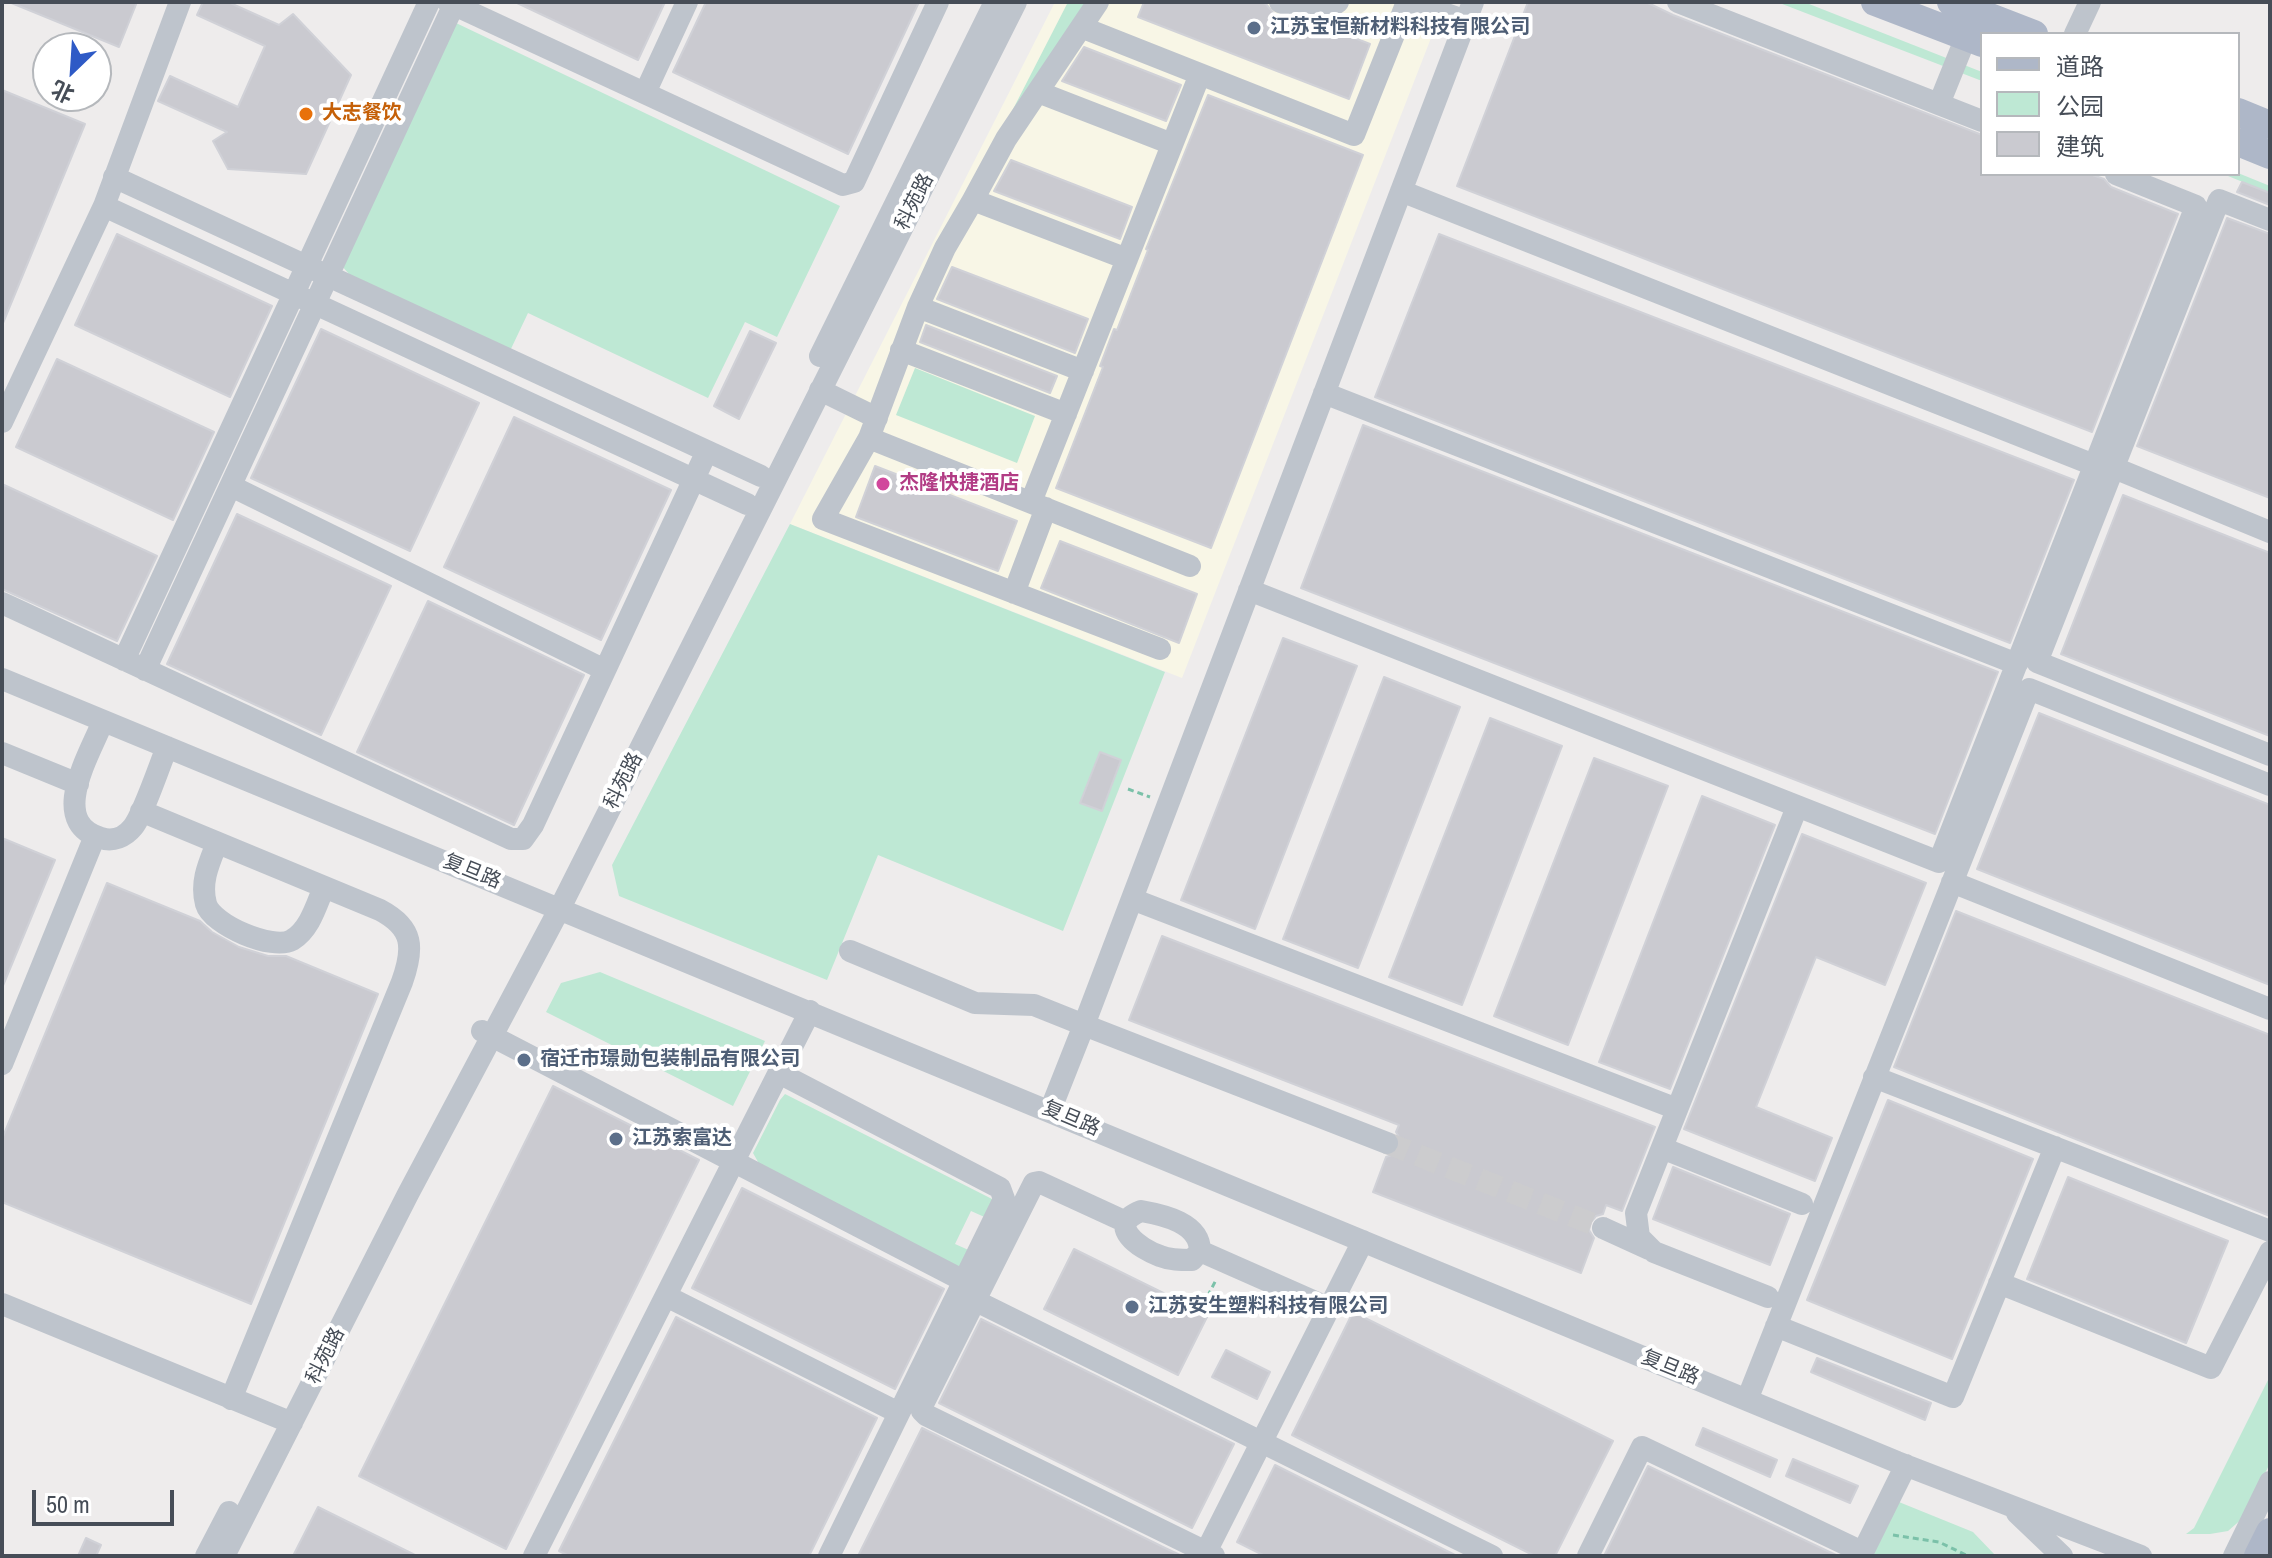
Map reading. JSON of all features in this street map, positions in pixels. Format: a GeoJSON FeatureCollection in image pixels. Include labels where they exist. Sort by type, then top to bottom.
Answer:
{"type":"FeatureCollection","features":[{"type":"Feature","properties":{"kind":"main road"},"geometry":{"type":"LineString","coordinates":[[1875,2],[1974,40]]}},
{"type":"Feature","properties":{"kind":"main road"},"geometry":{"type":"LineString","coordinates":[[1951,2],[2029,32]]}},
{"type":"Feature","properties":{"kind":"main road"},"geometry":{"type":"LineString","coordinates":[[2240,113],[2270,125]]}},
{"type":"Feature","properties":{"kind":"main road"},"geometry":{"type":"LineString","coordinates":[[2240,143],[2270,155]]}},
{"type":"Feature","properties":{"kind":"main road"},"geometry":{"type":"LineString","coordinates":[[2258,1556],[2270,1532]]}},
{"type":"Feature","properties":{"kind":"street"},"geometry":{"type":"LineString","coordinates":[[2,422],[104,206],[180,2]]}},
{"type":"Feature","properties":{"kind":"street"},"geometry":{"type":"LineString","coordinates":[[124,660],[429,2]]}},
{"type":"Feature","properties":{"kind":"street"},"geometry":{"type":"LineString","coordinates":[[645,93],[687,2]]}},
{"type":"Feature","properties":{"kind":"street"},"geometry":{"type":"LineString","coordinates":[[145,670],[453,3],[843,185],[854,182],[938,2]]}},
{"type":"Feature","properties":{"kind":"street","name":"科苑路"},"geometry":{"type":"LineString","coordinates":[[554,905],[747,504],[995,2]]}},
{"type":"Feature","properties":{"kind":"street","name":"科苑路"},"geometry":{"type":"LineString","coordinates":[[206,1556],[285,1420],[554,905],[1016,2]]}},
{"type":"Feature","properties":{"kind":"street"},"geometry":{"type":"LineString","coordinates":[[1098,2],[993,161],[945,248],[918,307],[873,428],[823,519],[1160,649]]}},
{"type":"Feature","properties":{"kind":"street"},"geometry":{"type":"LineString","coordinates":[[1280,2],[1320,13],[1338,2]]}},
{"type":"Feature","properties":{"kind":"street"},"geometry":{"type":"LineString","coordinates":[[1050,1111],[1469,11],[1409,2],[1354,135],[1081,27]]}},
{"type":"Feature","properties":{"kind":"street"},"geometry":{"type":"LineString","coordinates":[[1678,2],[1980,120]]}},
{"type":"Feature","properties":{"kind":"street"},"geometry":{"type":"LineString","coordinates":[[2076,32],[2086,3]]}},
{"type":"Feature","properties":{"kind":"street"},"geometry":{"type":"LineString","coordinates":[[1939,104],[1974,40]]}},
{"type":"Feature","properties":{"kind":"street"},"geometry":{"type":"LineString","coordinates":[[1014,593],[1066,414],[1200,74]]}},
{"type":"Feature","properties":{"kind":"street"},"geometry":{"type":"LineString","coordinates":[[1038,92],[1172,144]]}},
{"type":"Feature","properties":{"kind":"street"},"geometry":{"type":"LineString","coordinates":[[2121,176],[2196,206],[2037,662],[2270,755]]}},
{"type":"Feature","properties":{"kind":"street"},"geometry":{"type":"LineString","coordinates":[[114,177],[761,476]]}},
{"type":"Feature","properties":{"kind":"street"},"geometry":{"type":"LineString","coordinates":[[1401,191],[2270,532]]}},
{"type":"Feature","properties":{"kind":"street"},"geometry":{"type":"LineString","coordinates":[[973,200],[1127,259]]}},
{"type":"Feature","properties":{"kind":"street"},"geometry":{"type":"LineString","coordinates":[[1249,590],[1939,862],[2017,664],[2219,200],[2270,220]]}},
{"type":"Feature","properties":{"kind":"street"},"geometry":{"type":"LineString","coordinates":[[104,206],[747,504]]}},
{"type":"Feature","properties":{"kind":"street"},"geometry":{"type":"LineString","coordinates":[[918,307],[1083,371]]}},
{"type":"Feature","properties":{"kind":"street"},"geometry":{"type":"LineString","coordinates":[[901,350],[1066,414]]}},
{"type":"Feature","properties":{"kind":"street"},"geometry":{"type":"LineString","coordinates":[[820,390],[873,428],[1039,505],[1190,566]]}},
{"type":"Feature","properties":{"kind":"street"},"geometry":{"type":"LineString","coordinates":[[1324,393],[2017,664]]}},
{"type":"Feature","properties":{"kind":"street"},"geometry":{"type":"LineString","coordinates":[[2,603],[511,839],[523,839],[533,825],[707,451]]}},
{"type":"Feature","properties":{"kind":"street"},"geometry":{"type":"LineString","coordinates":[[231,486],[605,670]]}},
{"type":"Feature","properties":{"kind":"street","name":"复旦路"},"geometry":{"type":"LineString","coordinates":[[2,679],[1747,1400],[2141,1556]]}},
{"type":"Feature","properties":{"kind":"street"},"geometry":{"type":"LineString","coordinates":[[1747,1400],[2029,689],[2270,785]]}},
{"type":"Feature","properties":{"kind":"street"},"geometry":{"type":"LineString","coordinates":[[103,721],[72,799],[75,818],[88,833],[95,836],[119,839],[135,826],[167,747]]}},
{"type":"Feature","properties":{"kind":"street"},"geometry":{"type":"LineString","coordinates":[[2,754],[78,784]]}},
{"type":"Feature","properties":{"kind":"street"},"geometry":{"type":"LineString","coordinates":[[1654,1252],[1639,1237],[1636,1213],[1797,807]]}},
{"type":"Feature","properties":{"kind":"street"},"geometry":{"type":"LineString","coordinates":[[141,811],[392,917],[405,929],[411,944],[409,961],[231,1399]]}},
{"type":"Feature","properties":{"kind":"street"},"geometry":{"type":"LineString","coordinates":[[2,1064],[95,836]]}},
{"type":"Feature","properties":{"kind":"street"},"geometry":{"type":"LineString","coordinates":[[217,843],[204,880],[206,904],[219,922],[273,944],[289,942],[305,929],[324,887]]}},
{"type":"Feature","properties":{"kind":"street"},"geometry":{"type":"LineString","coordinates":[[1952,882],[2270,1009]]}},
{"type":"Feature","properties":{"kind":"street"},"geometry":{"type":"LineString","coordinates":[[1132,899],[1677,1109]]}},
{"type":"Feature","properties":{"kind":"street"},"geometry":{"type":"LineString","coordinates":[[850,951],[975,1003],[1034,1005],[1387,1143]]}},
{"type":"Feature","properties":{"kind":"street"},"geometry":{"type":"LineString","coordinates":[[538,1555],[810,1011]]}},
{"type":"Feature","properties":{"kind":"street"},"geometry":{"type":"LineString","coordinates":[[487,1033],[969,1290],[1262,1442],[1492,1556]]}},
{"type":"Feature","properties":{"kind":"street"},"geometry":{"type":"LineString","coordinates":[[779,1073],[1000,1188],[1004,1199],[922,1411],[1210,1554],[1262,1442],[1363,1241]]}},
{"type":"Feature","properties":{"kind":"street"},"geometry":{"type":"LineString","coordinates":[[1874,1077],[2270,1231]]}},
{"type":"Feature","properties":{"kind":"street"},"geometry":{"type":"LineString","coordinates":[[1776,1326],[1953,1397],[2055,1147]]}},
{"type":"Feature","properties":{"kind":"street"},"geometry":{"type":"LineString","coordinates":[[1662,1148],[1802,1204]]}},
{"type":"Feature","properties":{"kind":"street"},"geometry":{"type":"LineString","coordinates":[[829,1556],[899,1413],[1034,1183],[1039,1182],[1126,1222]]}},
{"type":"Feature","properties":{"kind":"street"},"geometry":{"type":"LineString","coordinates":[[1141,1211],[1174,1220],[1193,1232],[1200,1241],[1200,1251],[1192,1260],[1148,1252],[1134,1242],[1126,1230],[1126,1222],[1132,1214],[1141,1211]]}},
{"type":"Feature","properties":{"kind":"street"},"geometry":{"type":"LineString","coordinates":[[1603,1228],[1654,1252],[1768,1297]]}},
{"type":"Feature","properties":{"kind":"street"},"geometry":{"type":"LineString","coordinates":[[1200,1251],[1329,1308]]}},
{"type":"Feature","properties":{"kind":"street"},"geometry":{"type":"LineString","coordinates":[[1999,1283],[2211,1368],[2270,1252]]}},
{"type":"Feature","properties":{"kind":"street"},"geometry":{"type":"LineString","coordinates":[[666,1296],[899,1413]]}},
{"type":"Feature","properties":{"kind":"street"},"geometry":{"type":"LineString","coordinates":[[2,1304],[285,1420]]}},
{"type":"Feature","properties":{"kind":"street","name":"科苑路"},"geometry":{"type":"LineString","coordinates":[[224,1556],[285,1420]]}},
{"type":"Feature","properties":{"kind":"street"},"geometry":{"type":"LineString","coordinates":[[1588,1556],[1642,1447],[1862,1554],[1906,1465]]}},
{"type":"Feature","properties":{"kind":"street"},"geometry":{"type":"LineString","coordinates":[[2234,1556],[2270,1482]]}},
{"type":"Feature","properties":{"kind":"street"},"geometry":{"type":"LineString","coordinates":[[2007,1504],[2062,1556]]}},
{"type":"Feature","properties":{"kind":"path"},"geometry":{"type":"LineString","coordinates":[[1203,1305],[1225,1262]]}},
{"type":"Feature","properties":{"kind":"path"},"geometry":{"type":"LineString","coordinates":[[1875,1527],[1897,1537],[1939,1542],[1968,1556]]}},
{"type":"Feature","properties":{"kind":"shaded area"},"geometry":{"type":"Polygon","coordinates":[[[1055,2],[1445,2],[1182,678],[790,524],[1055,2]]]}},
{"type":"Feature","properties":{"kind":"green space"},"geometry":{"type":"Polygon","coordinates":[[[1068,2],[1088,2],[1009,117],[1068,2]]]}},
{"type":"Feature","properties":{"kind":"green space"},"geometry":{"type":"Polygon","coordinates":[[[1777,2],[1804,2],[1980,71],[1980,80],[1777,2]]]}},
{"type":"Feature","properties":{"kind":"green space"},"geometry":{"type":"Polygon","coordinates":[[[456,23],[840,206],[777,337],[745,322],[708,398],[528,313],[509,353],[355,281],[342,266],[456,23]]]}},
{"type":"Feature","properties":{"kind":"green space"},"geometry":{"type":"Polygon","coordinates":[[[2240,174],[2270,186],[2270,193],[2228,176],[2240,174]]]}},
{"type":"Feature","properties":{"kind":"green space"},"geometry":{"type":"Polygon","coordinates":[[[915,368],[1035,416],[1017,463],[896,415],[915,368]]]}},
{"type":"Feature","properties":{"kind":"green space"},"geometry":{"type":"Polygon","coordinates":[[[790,524],[1165,672],[1063,931],[878,855],[827,980],[619,896],[612,865],[790,524]]]}},
{"type":"Feature","properties":{"kind":"green space"},"geometry":{"type":"Polygon","coordinates":[[[600,972],[765,1041],[733,1106],[546,1012],[561,983],[600,972]]]}},
{"type":"Feature","properties":{"kind":"green space"},"geometry":{"type":"Polygon","coordinates":[[[785,1094],[994,1200],[989,1219],[971,1211],[955,1244],[973,1252],[958,1270],[762,1169],[753,1153],[785,1094]]]}},
{"type":"Feature","properties":{"kind":"green space"},"geometry":{"type":"Polygon","coordinates":[[[2270,1376],[2270,1463],[2244,1517],[2228,1531],[2186,1534],[2194,1528],[2270,1376]]]}},
{"type":"Feature","properties":{"kind":"green space"},"geometry":{"type":"Polygon","coordinates":[[[1894,1500],[1973,1532],[1996,1556],[1867,1556],[1894,1500]]]}},
{"type":"Feature","properties":{"kind":"building"},"geometry":{"type":"Polygon","coordinates":[[[9,2],[137,2],[119,47],[112,44],[112,32],[82,32],[9,2]]]}},
{"type":"Feature","properties":{"kind":"building"},"geometry":{"type":"Polygon","coordinates":[[[203,2],[228,2],[279,25],[293,14],[351,75],[306,174],[228,169],[213,141],[227,132],[158,101],[170,76],[238,107],[265,46],[197,15],[203,2]]]}},
{"type":"Feature","properties":{"kind":"building"},"geometry":{"type":"Polygon","coordinates":[[[515,2],[665,2],[638,60],[515,2]]]}},
{"type":"Feature","properties":{"kind":"building"},"geometry":{"type":"Polygon","coordinates":[[[706,2],[919,2],[848,154],[673,72],[706,2]]]}},
{"type":"Feature","properties":{"kind":"building"},"geometry":{"type":"Polygon","coordinates":[[[1144,2],[1261,2],[1275,15],[1300,24],[1321,25],[1370,44],[1349,99],[1138,17],[1144,2]]]}},
{"type":"Feature","properties":{"kind":"building"},"geometry":{"type":"Polygon","coordinates":[[[1528,2],[1646,2],[1980,134],[1980,176],[2096,176],[2104,179],[2111,187],[2178,214],[2092,432],[1457,186],[1528,2]]]}},
{"type":"Feature","properties":{"kind":"building"},"geometry":{"type":"Polygon","coordinates":[[[1084,47],[1181,85],[1166,121],[1062,81],[1084,47]]]}},
{"type":"Feature","properties":{"kind":"building"},"geometry":{"type":"Polygon","coordinates":[[[2,90],[32,102],[32,112],[56,112],[85,124],[2,323],[2,90]]]}},
{"type":"Feature","properties":{"kind":"building"},"geometry":{"type":"Polygon","coordinates":[[[1208,95],[1363,155],[1211,548],[1056,488],[1103,367],[1100,366],[1114,329],[1117,330],[1208,95]]]}},
{"type":"Feature","properties":{"kind":"building"},"geometry":{"type":"Polygon","coordinates":[[[1011,160],[1132,207],[1120,239],[994,191],[1011,160]]]}},
{"type":"Feature","properties":{"kind":"building"},"geometry":{"type":"Polygon","coordinates":[[[2242,182],[2270,193],[2270,205],[2237,192],[2242,182]]]}},
{"type":"Feature","properties":{"kind":"building"},"geometry":{"type":"Polygon","coordinates":[[[2227,218],[2270,234],[2270,498],[2137,446],[2227,218]]]}},
{"type":"Feature","properties":{"kind":"building"},"geometry":{"type":"Polygon","coordinates":[[[117,234],[272,306],[230,397],[75,325],[117,234]]]}},
{"type":"Feature","properties":{"kind":"building"},"geometry":{"type":"Polygon","coordinates":[[[1439,234],[2074,480],[2010,643],[1375,397],[1439,234]]]}},
{"type":"Feature","properties":{"kind":"building"},"geometry":{"type":"Polygon","coordinates":[[[952,267],[1088,319],[1075,353],[937,299],[952,267]]]}},
{"type":"Feature","properties":{"kind":"building"},"geometry":{"type":"Polygon","coordinates":[[[926,325],[1057,376],[1050,393],[920,342],[926,325]]]}},
{"type":"Feature","properties":{"kind":"building"},"geometry":{"type":"Polygon","coordinates":[[[321,329],[479,403],[410,551],[251,478],[321,329]]]}},
{"type":"Feature","properties":{"kind":"building"},"geometry":{"type":"Polygon","coordinates":[[[750,331],[776,343],[739,419],[714,406],[750,331]]]}},
{"type":"Feature","properties":{"kind":"building"},"geometry":{"type":"Polygon","coordinates":[[[57,359],[214,432],[173,520],[16,447],[57,359]]]}},
{"type":"Feature","properties":{"kind":"building"},"geometry":{"type":"Polygon","coordinates":[[[514,417],[671,490],[601,640],[444,567],[514,417]]]}},
{"type":"Feature","properties":{"kind":"building"},"geometry":{"type":"Polygon","coordinates":[[[1363,425],[1998,672],[1935,834],[1301,588],[1363,425]]]}},
{"type":"Feature","properties":{"kind":"building"},"geometry":{"type":"Polygon","coordinates":[[[875,466],[1017,521],[998,571],[856,517],[875,466]]]}},
{"type":"Feature","properties":{"kind":"building"},"geometry":{"type":"Polygon","coordinates":[[[2,484],[157,556],[117,641],[2,589],[2,484]]]}},
{"type":"Feature","properties":{"kind":"building"},"geometry":{"type":"Polygon","coordinates":[[[2123,495],[2270,553],[2270,736],[2061,654],[2123,495]]]}},
{"type":"Feature","properties":{"kind":"building"},"geometry":{"type":"Polygon","coordinates":[[[237,514],[391,586],[321,735],[167,664],[237,514]]]}},
{"type":"Feature","properties":{"kind":"building"},"geometry":{"type":"Polygon","coordinates":[[[1060,541],[1197,594],[1179,643],[1041,588],[1060,541]]]}},
{"type":"Feature","properties":{"kind":"building"},"geometry":{"type":"Polygon","coordinates":[[[428,601],[584,675],[514,825],[357,752],[428,601]]]}},
{"type":"Feature","properties":{"kind":"building"},"geometry":{"type":"Polygon","coordinates":[[[1283,638],[1357,666],[1255,929],[1181,900],[1283,638]]]}},
{"type":"Feature","properties":{"kind":"building"},"geometry":{"type":"Polygon","coordinates":[[[1384,677],[1460,707],[1358,968],[1283,939],[1384,677]]]}},
{"type":"Feature","properties":{"kind":"building"},"geometry":{"type":"Polygon","coordinates":[[[2039,713],[2270,805],[2270,985],[1977,869],[2039,713]]]}},
{"type":"Feature","properties":{"kind":"building"},"geometry":{"type":"Polygon","coordinates":[[[1490,718],[1562,746],[1462,1005],[1389,977],[1490,718]]]}},
{"type":"Feature","properties":{"kind":"building"},"geometry":{"type":"Polygon","coordinates":[[[1100,752],[1121,760],[1102,811],[1080,803],[1100,752]]]}},
{"type":"Feature","properties":{"kind":"building"},"geometry":{"type":"Polygon","coordinates":[[[1594,758],[1668,786],[1568,1045],[1494,1016],[1594,758]]]}},
{"type":"Feature","properties":{"kind":"building"},"geometry":{"type":"Polygon","coordinates":[[[1702,796],[1775,825],[1670,1089],[1599,1062],[1702,796]]]}},
{"type":"Feature","properties":{"kind":"building"},"geometry":{"type":"Polygon","coordinates":[[[1802,834],[1926,883],[1885,985],[1816,957],[1756,1107],[1832,1138],[1815,1181],[1684,1129],[1802,834]]]}},
{"type":"Feature","properties":{"kind":"building"},"geometry":{"type":"Polygon","coordinates":[[[2,838],[55,860],[2,988],[2,838]]]}},
{"type":"Feature","properties":{"kind":"building"},"geometry":{"type":"Polygon","coordinates":[[[107,883],[200,921],[212,932],[239,947],[268,956],[286,956],[378,994],[251,1304],[2,1202],[2,1139],[107,883]]]}},
{"type":"Feature","properties":{"kind":"building"},"geometry":{"type":"Polygon","coordinates":[[[1956,911],[2270,1035],[2270,1216],[1894,1067],[1956,911]]]}},
{"type":"Feature","properties":{"kind":"building"},"geometry":{"type":"Polygon","coordinates":[[[1162,936],[1655,1127],[1622,1211],[1606,1205],[1603,1214],[1591,1222],[1589,1230],[1594,1238],[1581,1273],[1373,1192],[1386,1157],[1395,1154],[1400,1147],[1401,1140],[1396,1132],[1399,1125],[1129,1020],[1162,936]]]}},
{"type":"Feature","properties":{"kind":"building"},"geometry":{"type":"Polygon","coordinates":[[[553,1086],[699,1160],[506,1549],[359,1476],[553,1086]]]}},
{"type":"Feature","properties":{"kind":"building"},"geometry":{"type":"Polygon","coordinates":[[[1888,1100],[2033,1159],[1952,1359],[1807,1300],[1888,1100]]]}},
{"type":"Feature","properties":{"kind":"building"},"geometry":{"type":"Polygon","coordinates":[[[1673,1167],[1790,1214],[1770,1265],[1653,1219],[1673,1167]]]}},
{"type":"Feature","properties":{"kind":"building"},"geometry":{"type":"Polygon","coordinates":[[[2068,1177],[2228,1241],[2186,1343],[2027,1279],[2068,1177]]]}},
{"type":"Feature","properties":{"kind":"building"},"geometry":{"type":"Polygon","coordinates":[[[742,1188],[944,1289],[895,1389],[692,1288],[742,1188]]]}},
{"type":"Feature","properties":{"kind":"building"},"geometry":{"type":"Polygon","coordinates":[[[1074,1249],[1208,1315],[1178,1375],[1044,1309],[1074,1249]]]}},
{"type":"Feature","properties":{"kind":"building"},"geometry":{"type":"Polygon","coordinates":[[[1353,1312],[1613,1441],[1555,1556],[1535,1556],[1292,1435],[1353,1312]]]}},
{"type":"Feature","properties":{"kind":"building"},"geometry":{"type":"Polygon","coordinates":[[[676,1317],[877,1418],[809,1556],[569,1556],[559,1551],[676,1317]]]}},
{"type":"Feature","properties":{"kind":"building"},"geometry":{"type":"Polygon","coordinates":[[[981,1319],[1234,1444],[1192,1528],[939,1403],[981,1319]]]}},
{"type":"Feature","properties":{"kind":"building"},"geometry":{"type":"Polygon","coordinates":[[[1226,1350],[1270,1372],[1257,1399],[1212,1377],[1226,1350]]]}},
{"type":"Feature","properties":{"kind":"building"},"geometry":{"type":"Polygon","coordinates":[[[1817,1358],[1931,1403],[1925,1420],[1811,1372],[1817,1358]]]}},
{"type":"Feature","properties":{"kind":"building"},"geometry":{"type":"Polygon","coordinates":[[[922,1428],[1163,1547],[1182,1556],[858,1556],[922,1428]]]}},
{"type":"Feature","properties":{"kind":"building"},"geometry":{"type":"Polygon","coordinates":[[[1703,1428],[1777,1460],[1770,1477],[1696,1445],[1703,1428]]]}},
{"type":"Feature","properties":{"kind":"building"},"geometry":{"type":"Polygon","coordinates":[[[1793,1459],[1858,1486],[1850,1503],[1786,1476],[1793,1459]]]}},
{"type":"Feature","properties":{"kind":"building"},"geometry":{"type":"Polygon","coordinates":[[[1275,1465],[1457,1556],[1265,1556],[1237,1542],[1275,1465]]]}},
{"type":"Feature","properties":{"kind":"building"},"geometry":{"type":"Polygon","coordinates":[[[1648,1466],[1838,1556],[1604,1556],[1648,1466]]]}},
{"type":"Feature","properties":{"kind":"building"},"geometry":{"type":"Polygon","coordinates":[[[318,1507],[417,1556],[293,1556],[318,1507]]]}},
{"type":"Feature","properties":{"kind":"building"},"geometry":{"type":"Polygon","coordinates":[[[86,1538],[101,1545],[96,1556],[78,1556],[86,1538]]]}},
{"type":"Feature","properties":{"kind":"tunnel"},"geometry":{"type":"LineString","coordinates":[[1387,1143],[1603,1228]]}},
{"type":"Feature","properties":{"kind":"place","name":"江苏宝恒新材料科技有限公司"},"geometry":{"type":"Point","coordinates":[1254,28]}},
{"type":"Feature","properties":{"kind":"place","name":"大志餐饮"},"geometry":{"type":"Point","coordinates":[306,114]}},
{"type":"Feature","properties":{"kind":"place","name":"杰隆快捷酒店"},"geometry":{"type":"Point","coordinates":[883,484]}},
{"type":"Feature","properties":{"kind":"place","name":"宿迁市璟勋包装制品有限公司"},"geometry":{"type":"Point","coordinates":[524,1060]}},
{"type":"Feature","properties":{"kind":"place","name":"江苏索富达"},"geometry":{"type":"Point","coordinates":[616,1139]}},
{"type":"Feature","properties":{"kind":"place","name":"江苏安生塑料科技有限公司"},"geometry":{"type":"Point","coordinates":[1132,1307]}}]}
